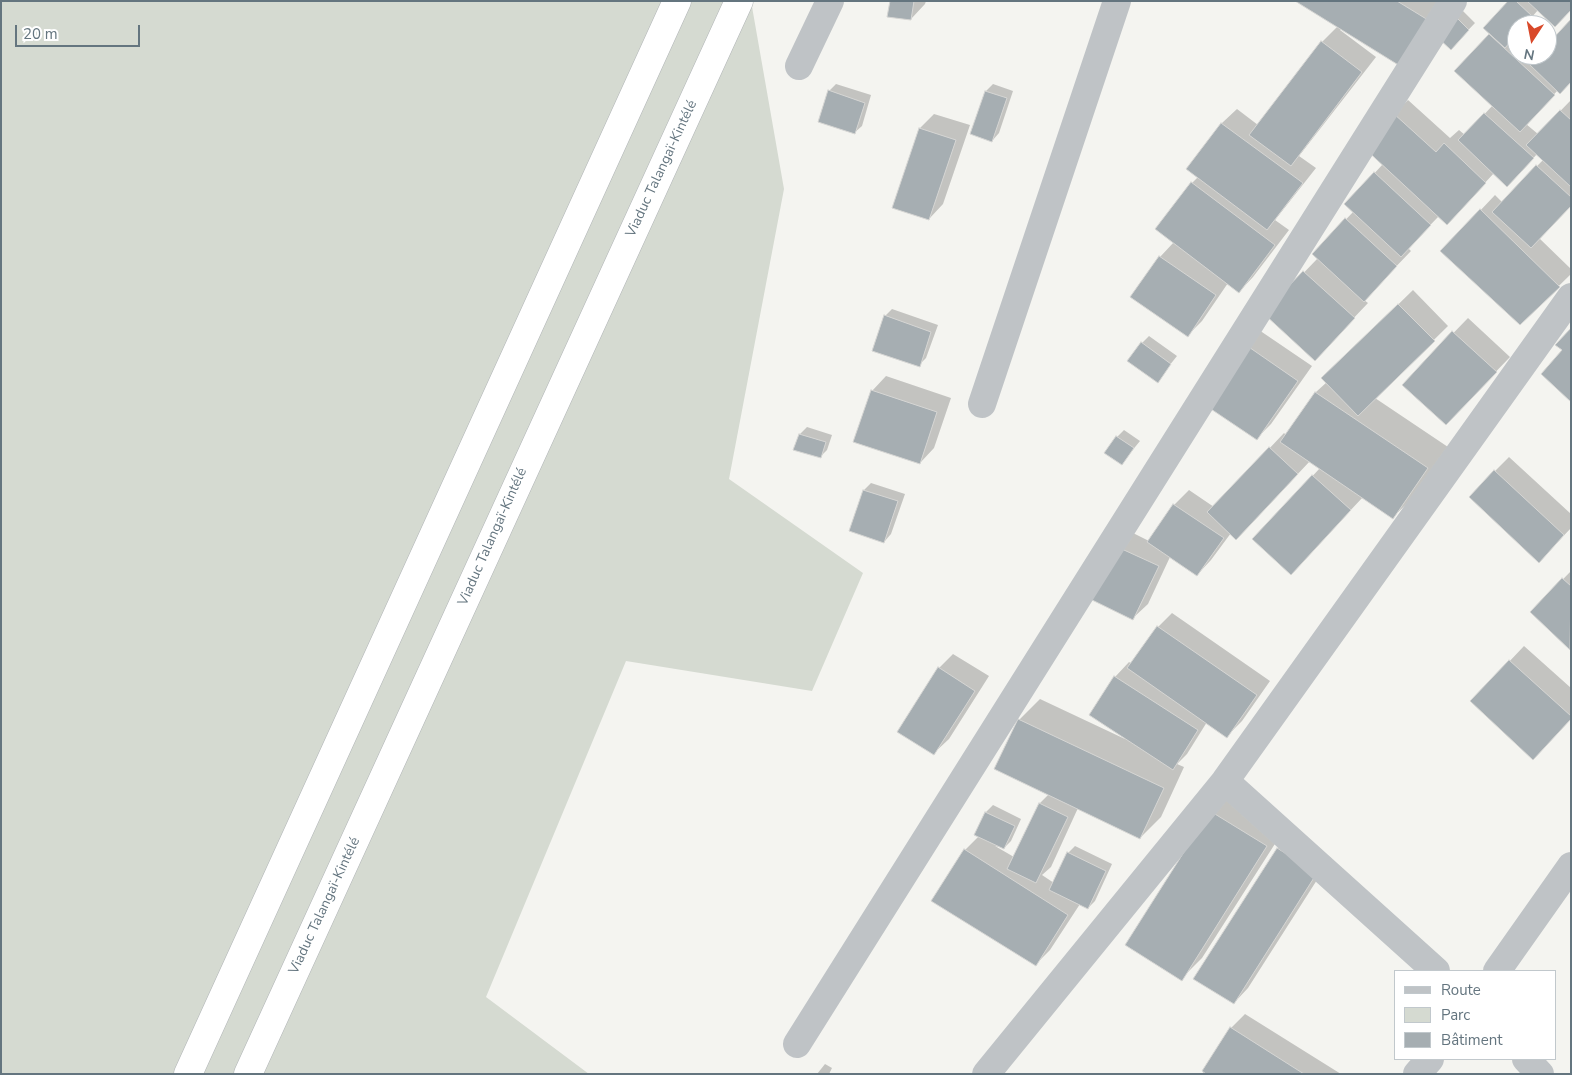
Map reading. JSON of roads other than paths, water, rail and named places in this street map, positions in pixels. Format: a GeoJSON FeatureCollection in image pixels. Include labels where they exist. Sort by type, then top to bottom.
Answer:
{"type":"FeatureCollection","features":[{"type":"Feature","properties":{"kind":"highway"},"geometry":{"type":"LineString","coordinates":[[188,1074],[678,1]]}},
{"type":"Feature","properties":{"kind":"highway","name":"Viaduc Talangaï-Kintélé"},"geometry":{"type":"LineString","coordinates":[[248,1074],[739,1]]}},
{"type":"Feature","properties":{"kind":"street"},"geometry":{"type":"LineString","coordinates":[[799,66],[830,1]]}},
{"type":"Feature","properties":{"kind":"street"},"geometry":{"type":"LineString","coordinates":[[982,404],[1117,1]]}},
{"type":"Feature","properties":{"kind":"street"},"geometry":{"type":"LineString","coordinates":[[797,1044],[1453,1]]}},
{"type":"Feature","properties":{"kind":"street"},"geometry":{"type":"LineString","coordinates":[[986,1074],[1225,780],[1571,297]]}},
{"type":"Feature","properties":{"kind":"street"},"geometry":{"type":"LineString","coordinates":[[1225,780],[1435,970]]}},
{"type":"Feature","properties":{"kind":"street"},"geometry":{"type":"LineString","coordinates":[[1498,970],[1571,866]]}},
{"type":"Feature","properties":{"kind":"street"},"geometry":{"type":"LineString","coordinates":[[1418,1074],[1429,1060]]}},
{"type":"Feature","properties":{"kind":"street"},"geometry":{"type":"LineString","coordinates":[[1527,1060],[1540,1074]]}}]}
